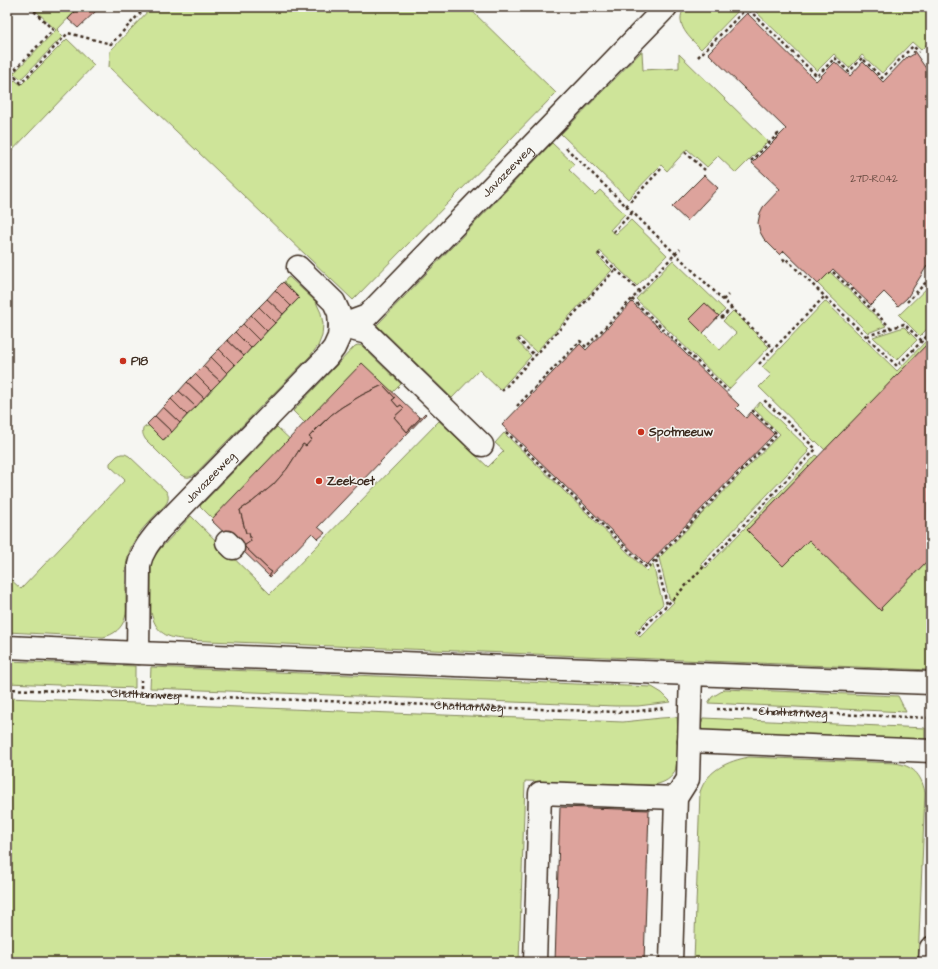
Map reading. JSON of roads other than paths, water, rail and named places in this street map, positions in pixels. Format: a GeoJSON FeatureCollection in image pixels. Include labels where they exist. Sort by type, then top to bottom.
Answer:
{"type":"FeatureCollection","features":[{"type":"Feature","properties":{"kind":"street","name":"Javazeeweg"},"geometry":{"type":"LineString","coordinates":[[340,326],[367,316],[666,7]]}},
{"type":"Feature","properties":{"kind":"street","name":"Javazeeweg"},"geometry":{"type":"LineString","coordinates":[[138,653],[139,564],[140,558],[147,545],[160,529],[327,357],[334,348],[339,337],[339,313],[334,302],[298,267]]}},
{"type":"Feature","properties":{"kind":"street"},"geometry":{"type":"LineString","coordinates":[[340,326],[368,333],[438,411],[470,424],[482,445]]}},
{"type":"Feature","properties":{"kind":"street"},"geometry":{"type":"LineString","coordinates":[[7,647],[931,683]]}},
{"type":"Feature","properties":{"kind":"street"},"geometry":{"type":"LineString","coordinates":[[671,962],[676,798],[688,779],[691,674]]}},
{"type":"Feature","properties":{"kind":"street"},"geometry":{"type":"LineString","coordinates":[[689,741],[931,751]]}},
{"type":"Feature","properties":{"kind":"street"},"geometry":{"type":"LineString","coordinates":[[535,962],[540,793],[676,798]]}},
{"type":"Feature","properties":{"kind":"street"},"geometry":{"type":"LineString","coordinates":[[930,962],[931,948]]}},
{"type":"Feature","properties":{"kind":"place","name":"P18"},"geometry":{"type":"Point","coordinates":[123,361]}},
{"type":"Feature","properties":{"kind":"place","name":"Spotmeeuw"},"geometry":{"type":"Point","coordinates":[641,432]}},
{"type":"Feature","properties":{"kind":"place","name":"Zeekoet"},"geometry":{"type":"Point","coordinates":[319,481]}}]}
